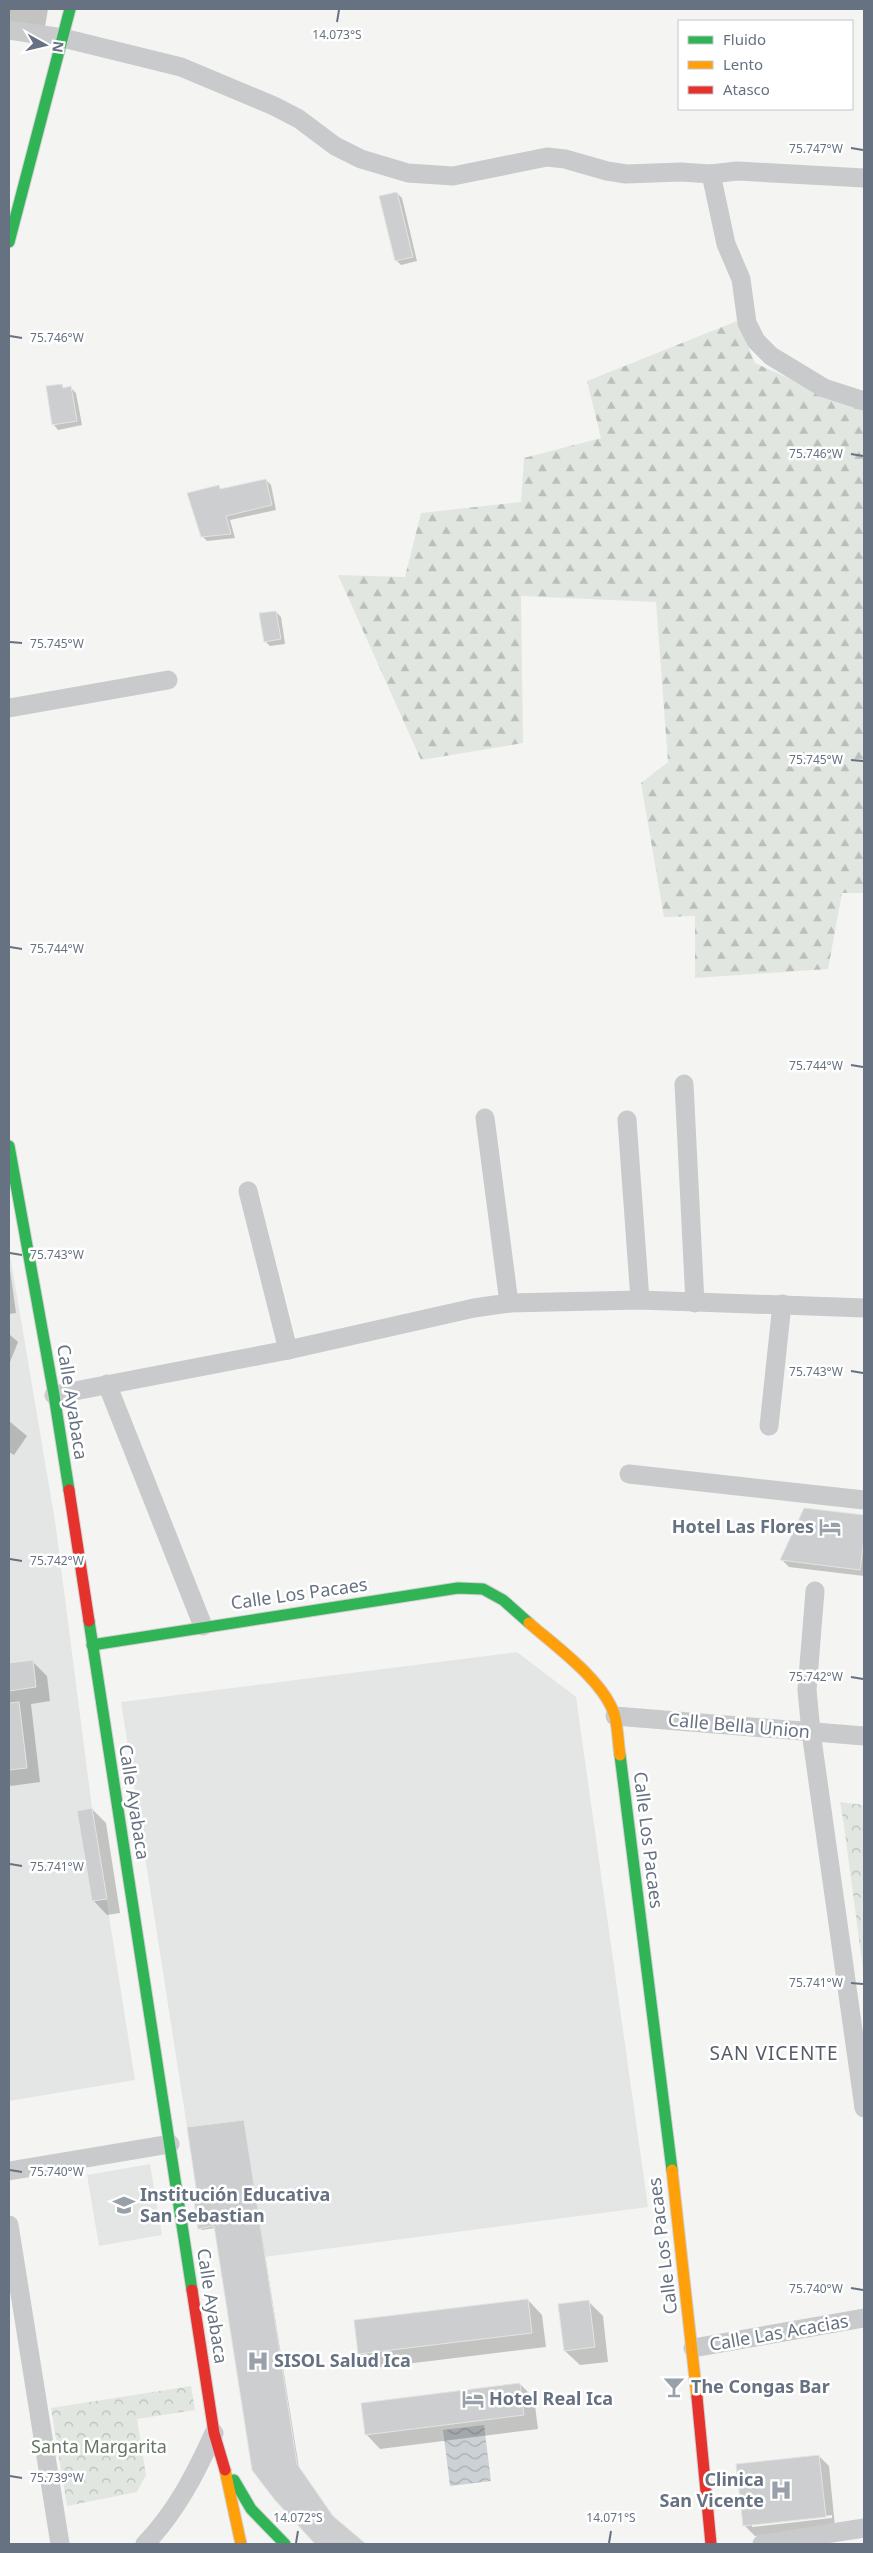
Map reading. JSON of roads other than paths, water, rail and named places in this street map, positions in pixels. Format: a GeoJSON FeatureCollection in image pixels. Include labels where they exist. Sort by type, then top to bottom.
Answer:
{"type":"FeatureCollection","features":[{"type":"Feature","properties":{"kind":"main road"},"geometry":{"type":"LineString","coordinates":[[9,242],[70,9]]}},
{"type":"Feature","properties":{"kind":"main road","name":"Calle Ayabaca"},"geometry":{"type":"LineString","coordinates":[[9,1146],[54,1395],[214,2432],[224,2464],[241,2544]]}},
{"type":"Feature","properties":{"kind":"main road","name":"Calle Los Pacaes"},"geometry":{"type":"LineString","coordinates":[[92,1645],[203,1626],[458,1588],[483,1588],[503,1600],[580,1668],[605,1696],[614,1716],[693,2348],[711,2544]]}},
{"type":"Feature","properties":{"kind":"main road","name":"Calle Ayabaca"},"geometry":{"type":"LineString","coordinates":[[224,2464],[251,2509],[285,2544]]}},
{"type":"Feature","properties":{"kind":"street"},"geometry":{"type":"LineString","coordinates":[[9,30],[63,38],[181,67],[274,106],[299,119],[335,146],[361,159],[408,173],[453,176],[547,157],[565,159],[607,172],[626,174],[681,172],[711,174],[737,171],[864,178]]}},
{"type":"Feature","properties":{"kind":"street"},"geometry":{"type":"LineString","coordinates":[[711,174],[726,244],[741,279],[747,323],[756,341],[771,356],[824,388],[864,401]]}},
{"type":"Feature","properties":{"kind":"street"},"geometry":{"type":"LineString","coordinates":[[9,708],[168,680]]}},
{"type":"Feature","properties":{"kind":"street"},"geometry":{"type":"LineString","coordinates":[[684,1084],[696,1303]]}},
{"type":"Feature","properties":{"kind":"street"},"geometry":{"type":"LineString","coordinates":[[485,1118],[509,1303]]}},
{"type":"Feature","properties":{"kind":"street"},"geometry":{"type":"LineString","coordinates":[[627,1120],[640,1300]]}},
{"type":"Feature","properties":{"kind":"street"},"geometry":{"type":"LineString","coordinates":[[248,1191],[288,1350]]}},
{"type":"Feature","properties":{"kind":"street"},"geometry":{"type":"LineString","coordinates":[[54,1395],[288,1350],[474,1308],[509,1303],[640,1300],[864,1308]]}},
{"type":"Feature","properties":{"kind":"street"},"geometry":{"type":"LineString","coordinates":[[769,1426],[782,1304]]}},
{"type":"Feature","properties":{"kind":"street"},"geometry":{"type":"LineString","coordinates":[[107,1384],[203,1626]]}},
{"type":"Feature","properties":{"kind":"street"},"geometry":{"type":"LineString","coordinates":[[629,1474],[864,1500]]}},
{"type":"Feature","properties":{"kind":"street"},"geometry":{"type":"LineString","coordinates":[[815,1591],[807,1690],[810,1732],[864,2108]]}},
{"type":"Feature","properties":{"kind":"street","name":"Calle Bella Union"},"geometry":{"type":"LineString","coordinates":[[614,1716],[864,1736]]}},
{"type":"Feature","properties":{"kind":"street"},"geometry":{"type":"LineString","coordinates":[[9,2171],[170,2144]]}},
{"type":"Feature","properties":{"kind":"street"},"geometry":{"type":"LineString","coordinates":[[9,2225],[60,2544]]}},
{"type":"Feature","properties":{"kind":"street","name":"Calle Las Acacias"},"geometry":{"type":"LineString","coordinates":[[693,2348],[864,2318]]}},
{"type":"Feature","properties":{"kind":"street"},"geometry":{"type":"LineString","coordinates":[[145,2544],[173,2511],[202,2461],[214,2432]]}},
{"type":"Feature","properties":{"kind":"street"},"geometry":{"type":"LineString","coordinates":[[762,2544],[864,2528]]}},
{"type":"Feature","properties":{"kind":"water"},"geometry":{"type":"Polygon","coordinates":[[[484,2425],[491,2481],[450,2486],[443,2430],[484,2425]]]}},
{"type":"Feature","properties":{"kind":"place","name":"Hotel Las Flores"},"geometry":{"type":"Point","coordinates":[830,1527]}},
{"type":"Feature","properties":{"kind":"place","name":"Institución Educativa San Sebastian"},"geometry":{"type":"Point","coordinates":[124,2205]}},
{"type":"Feature","properties":{"kind":"place","name":"SISOL Salud Ica"},"geometry":{"type":"Point","coordinates":[258,2361]}},
{"type":"Feature","properties":{"kind":"place","name":"The Congas Bar"},"geometry":{"type":"Point","coordinates":[674,2387]}},
{"type":"Feature","properties":{"kind":"place","name":"Hotel Real Ica"},"geometry":{"type":"Point","coordinates":[473,2399]}},
{"type":"Feature","properties":{"kind":"place","name":"Clinica San Vicente"},"geometry":{"type":"Point","coordinates":[781,2490]}},
{"type":"Feature","properties":{"kind":"district","name":"SAN VICENTE"},"geometry":{"type":"Point","coordinates":[774,2053]}},
{"type":"Feature","properties":{"kind":"park label","name":"Santa Margarita"},"geometry":{"type":"Point","coordinates":[99,2447]}}]}
